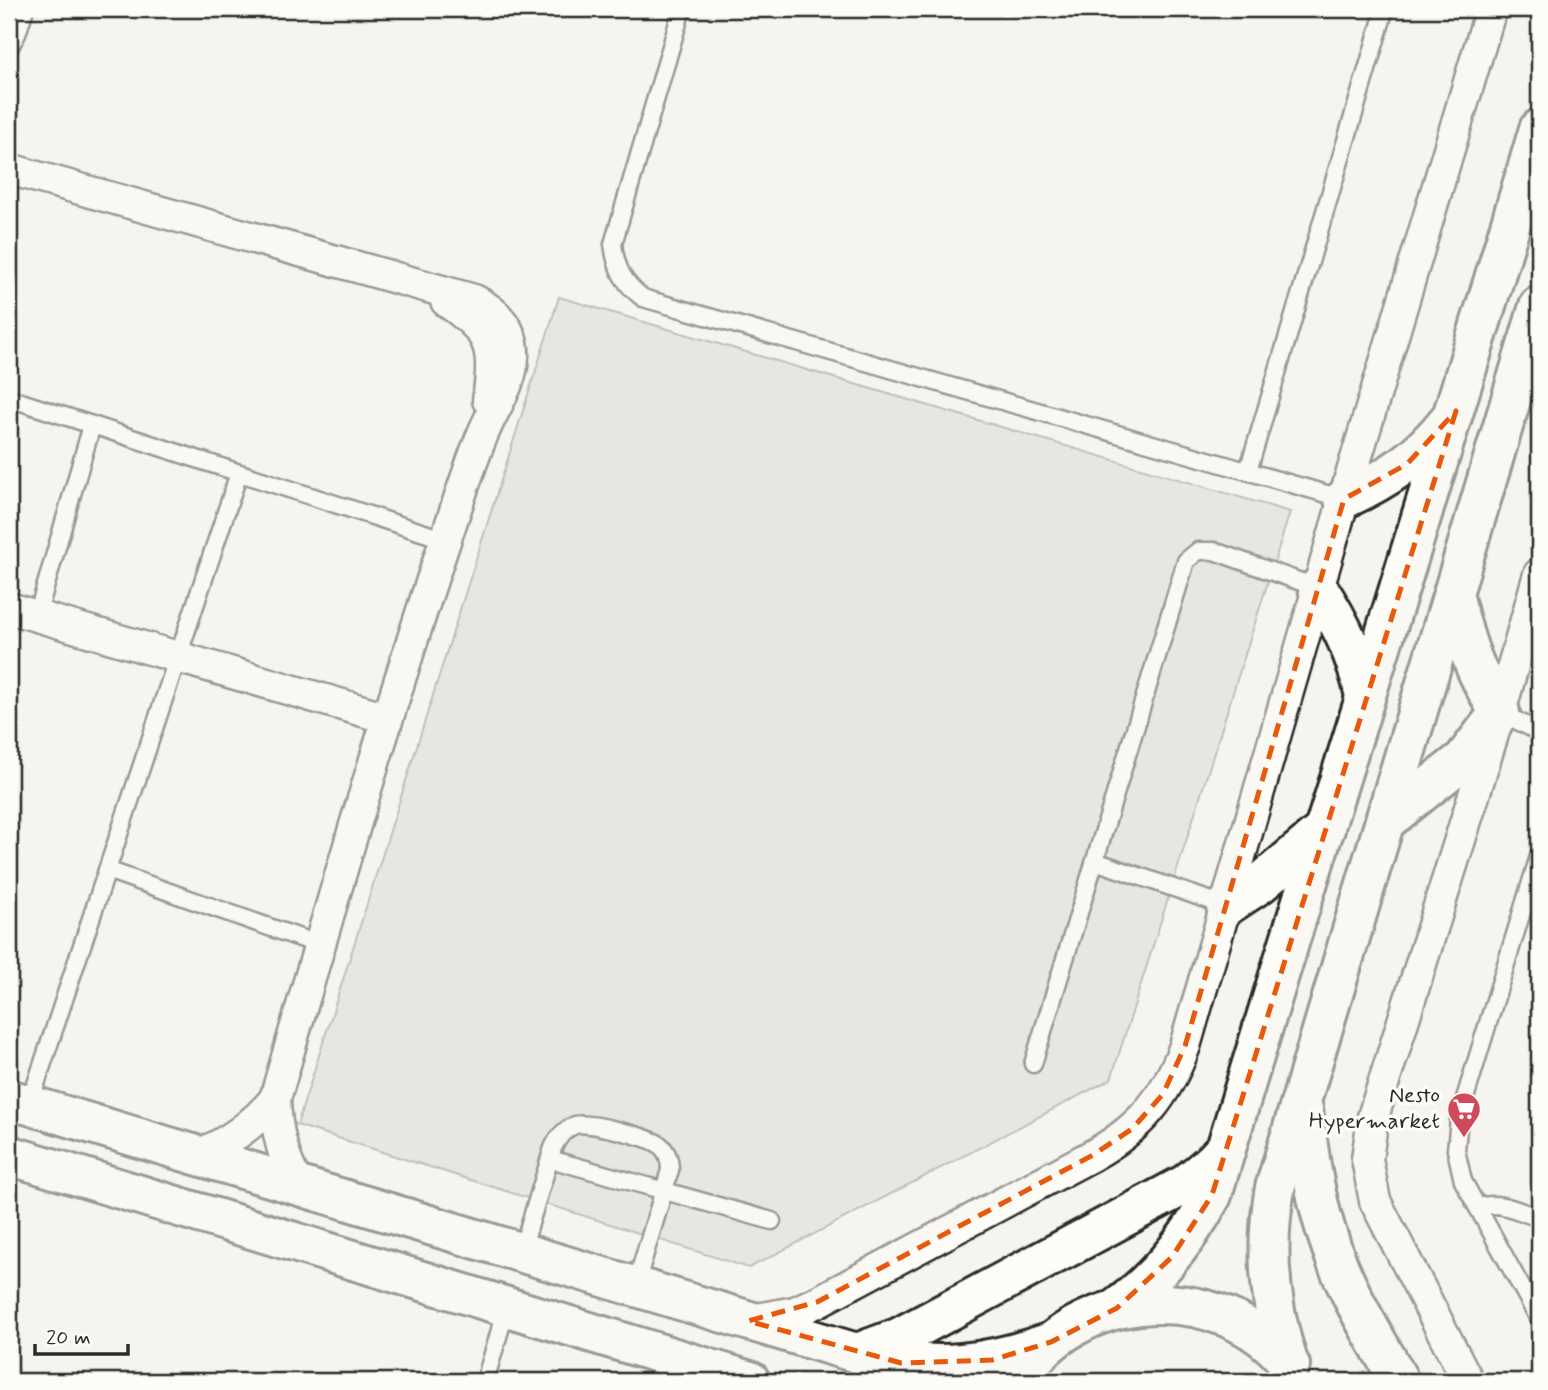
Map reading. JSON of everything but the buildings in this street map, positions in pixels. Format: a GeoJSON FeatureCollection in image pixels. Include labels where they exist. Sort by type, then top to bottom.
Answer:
{"type":"FeatureCollection","features":[{"type":"Feature","properties":{"kind":"main road"},"geometry":{"type":"LineString","coordinates":[[1117,1308],[1155,1276],[1187,1238],[1212,1195],[1365,696],[1456,411],[1539,129]]}},
{"type":"Feature","properties":{"kind":"main road"},"geometry":{"type":"LineString","coordinates":[[1295,1372],[1272,1305],[1268,1246],[1269,1217],[1275,1188],[1454,595],[1529,369],[1539,306]]}},
{"type":"Feature","properties":{"kind":"main road"},"geometry":{"type":"LineString","coordinates":[[1344,499],[1377,484],[1407,464],[1433,440],[1456,411]]}},
{"type":"Feature","properties":{"kind":"main road"},"geometry":{"type":"LineString","coordinates":[[1318,588],[1349,639],[1365,696]]}},
{"type":"Feature","properties":{"kind":"main road"},"geometry":{"type":"LineString","coordinates":[[1386,821],[1464,759],[1500,712],[1483,686],[1465,642],[1454,595]]}},
{"type":"Feature","properties":{"kind":"main road"},"geometry":{"type":"LineString","coordinates":[[1226,905],[1269,876],[1325,829]]}},
{"type":"Feature","properties":{"kind":"main road"},"geometry":{"type":"LineString","coordinates":[[1301,1098],[1314,1186],[1331,1248],[1343,1277],[1399,1381]]}},
{"type":"Feature","properties":{"kind":"main road"},"geometry":{"type":"LineString","coordinates":[[19,1102],[857,1353],[901,1363],[961,1365],[992,1360],[1051,1342]]}},
{"type":"Feature","properties":{"kind":"main road"},"geometry":{"type":"LineString","coordinates":[[857,1353],[900,1337],[1186,1184],[1226,1148]]}},
{"type":"Feature","properties":{"kind":"main road"},"geometry":{"type":"LineString","coordinates":[[9,1155],[744,1380]]}},
{"type":"Feature","properties":{"kind":"main road"},"geometry":{"type":"LineString","coordinates":[[1018,1381],[1025,1369],[1051,1342],[1082,1321],[1117,1308],[1154,1302],[1192,1306],[1228,1317],[1261,1336],[1295,1372]]}},
{"type":"Feature","properties":{"kind":"street"},"geometry":{"type":"LineString","coordinates":[[748,1321],[795,1312],[817,1302],[1093,1155],[1132,1129],[1163,1094],[1176,1071],[1491,9]]}},
{"type":"Feature","properties":{"kind":"street"},"geometry":{"type":"LineString","coordinates":[[9,169],[474,300],[487,306],[498,316],[512,341],[512,369],[482,435],[387,718],[275,1099],[275,1117],[281,1145],[290,1172],[300,1188]]}},
{"type":"Feature","properties":{"kind":"street"},"geometry":{"type":"LineString","coordinates":[[1468,1381],[1379,1211],[1370,1180],[1368,1148],[1373,1117],[1500,712],[1535,610],[1539,574]]}},
{"type":"Feature","properties":{"kind":"street"},"geometry":{"type":"LineString","coordinates":[[9,608],[387,718]]}},
{"type":"Feature","properties":{"kind":"street"},"geometry":{"type":"LineString","coordinates":[[197,1155],[215,1148],[248,1127],[275,1099]]}},
{"type":"Feature","properties":{"kind":"lane"},"geometry":{"type":"LineString","coordinates":[[9,48],[25,9]]}},
{"type":"Feature","properties":{"kind":"lane"},"geometry":{"type":"LineString","coordinates":[[682,9],[613,244],[621,275],[630,288],[643,298],[1344,499]]}},
{"type":"Feature","properties":{"kind":"lane"},"geometry":{"type":"LineString","coordinates":[[1248,471],[1385,9]]}},
{"type":"Feature","properties":{"kind":"lane"},"geometry":{"type":"LineString","coordinates":[[9,398],[446,540]]}},
{"type":"Feature","properties":{"kind":"lane"},"geometry":{"type":"LineString","coordinates":[[37,616],[92,425]]}},
{"type":"Feature","properties":{"kind":"lane"},"geometry":{"type":"LineString","coordinates":[[19,1102],[107,870],[239,473]]}},
{"type":"Feature","properties":{"kind":"lane"},"geometry":{"type":"LineString","coordinates":[[1033,1064],[1186,561],[1198,551],[1214,551],[1318,588]]}},
{"type":"Feature","properties":{"kind":"lane"},"geometry":{"type":"LineString","coordinates":[[1500,712],[1539,732]]}},
{"type":"Feature","properties":{"kind":"lane"},"geometry":{"type":"LineString","coordinates":[[1539,856],[1456,1134],[1458,1166],[1463,1181],[1539,1319]]}},
{"type":"Feature","properties":{"kind":"lane"},"geometry":{"type":"LineString","coordinates":[[1095,862],[1226,905]]}},
{"type":"Feature","properties":{"kind":"lane"},"geometry":{"type":"LineString","coordinates":[[107,870],[320,945]]}},
{"type":"Feature","properties":{"kind":"lane"},"geometry":{"type":"LineString","coordinates":[[521,1253],[558,1138],[566,1129],[588,1123],[598,1125],[661,1146],[670,1161],[670,1170],[635,1287]]}},
{"type":"Feature","properties":{"kind":"lane"},"geometry":{"type":"LineString","coordinates":[[550,1159],[772,1221]]}},
{"type":"Feature","properties":{"kind":"lane"},"geometry":{"type":"LineString","coordinates":[[1478,1208],[1499,1204],[1539,1218]]}},
{"type":"Feature","properties":{"kind":"lane"},"geometry":{"type":"LineString","coordinates":[[485,1381],[507,1306]]}},
{"type":"Feature","properties":{"kind":"highlighted area"},"geometry":{"type":"Polygon","coordinates":[[[1456,411],[1212,1195],[1172,1257],[1117,1308],[1051,1342],[992,1360],[901,1363],[748,1321],[817,1302],[1093,1155],[1132,1129],[1163,1094],[1185,1046],[1344,499],[1407,464],[1456,411]]]}},
{"type":"Feature","properties":{"kind":"shaded area"},"geometry":{"type":"Polygon","coordinates":[[[559,297],[1290,512],[1111,1079],[749,1268],[297,1125],[559,297]]]}},
{"type":"Feature","properties":{"kind":"place","name":"Nesto Hypermarket"},"geometry":{"type":"Point","coordinates":[1464,1139]}}]}
